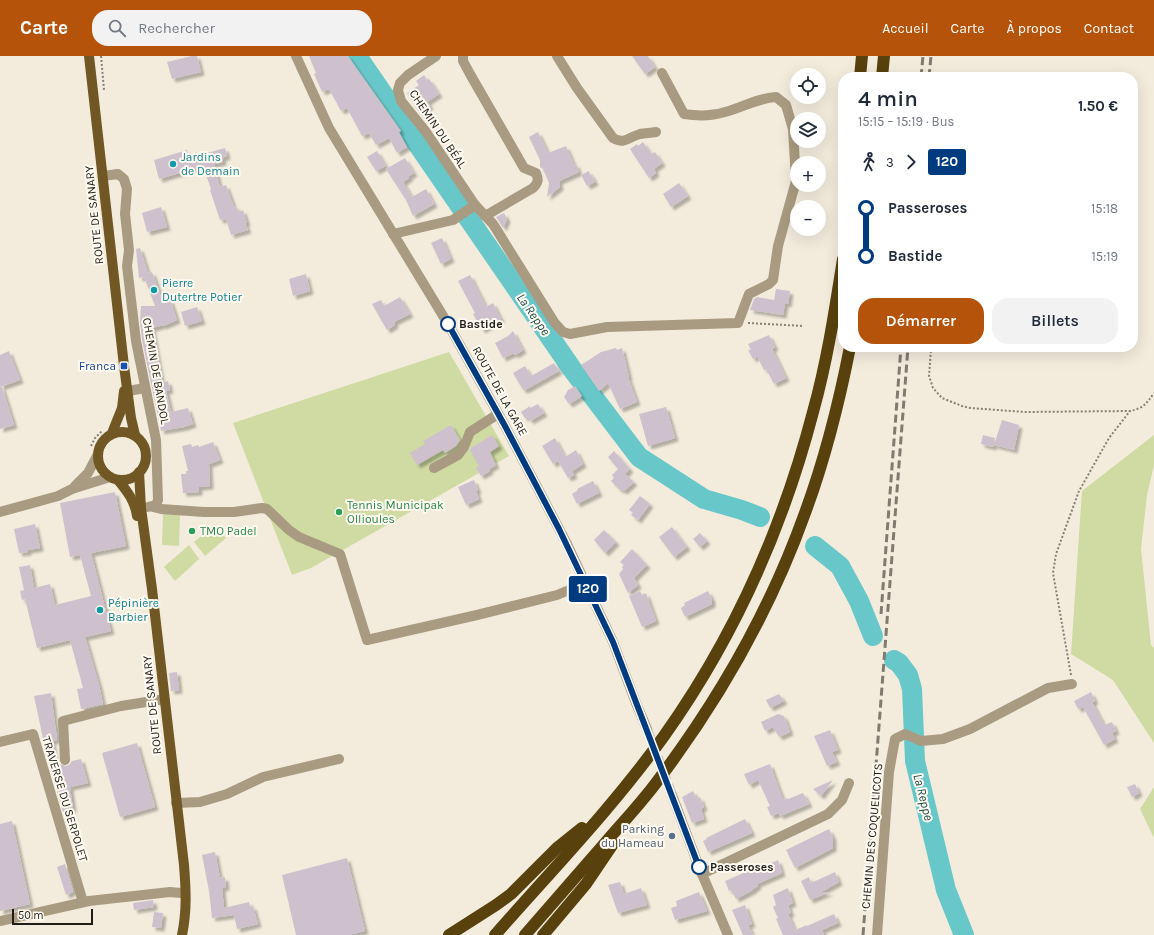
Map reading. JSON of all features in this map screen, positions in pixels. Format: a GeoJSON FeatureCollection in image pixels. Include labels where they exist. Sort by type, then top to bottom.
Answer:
{"type":"FeatureCollection","features":[{"type":"Feature","properties":{"kind":"highway"},"geometry":{"type":"LineString","coordinates":[[860,72],[862,56]]}},
{"type":"Feature","properties":{"kind":"highway"},"geometry":{"type":"LineString","coordinates":[[882,72],[884,56]]}},
{"type":"Feature","properties":{"kind":"highway"},"geometry":{"type":"LineString","coordinates":[[495,935],[634,775],[664,735],[728,632],[765,552],[786,500],[814,410],[838,287]]}},
{"type":"Feature","properties":{"kind":"highway"},"geometry":{"type":"LineString","coordinates":[[524,935],[639,804],[671,763],[719,691],[750,638],[805,513],[820,469],[849,352]]}},
{"type":"Feature","properties":{"kind":"highway"},"geometry":{"type":"LineString","coordinates":[[543,935],[586,884],[639,804]]}},
{"type":"Feature","properties":{"kind":"highway"},"geometry":{"type":"LineString","coordinates":[[449,935],[480,916],[511,894],[558,848],[602,813]]}},
{"type":"Feature","properties":{"kind":"main road","name":"ROUTE DE SANARY"},"geometry":{"type":"LineString","coordinates":[[89,56],[131,418],[135,436],[141,441],[145,449],[146,457],[140,472],[141,508],[152,589],[186,892],[186,916],[182,935]]}},
{"type":"Feature","properties":{"kind":"main road","name":"ROUTE DE SANARY"},"geometry":{"type":"LineString","coordinates":[[125,370],[122,408],[105,438],[94,451],[100,467],[129,492],[136,509],[181,893],[180,917],[177,935]]}},
{"type":"Feature","properties":{"kind":"main road"},"geometry":{"type":"LineString","coordinates":[[108,431],[128,432],[135,436]]}},
{"type":"Feature","properties":{"kind":"main road"},"geometry":{"type":"LineString","coordinates":[[114,478],[125,480],[140,472]]}},
{"type":"Feature","properties":{"kind":"street","name":"ROUTE DE LA GARE"},"geometry":{"type":"LineString","coordinates":[[296,56],[329,128],[448,324],[566,542],[613,642],[647,729]]}},
{"type":"Feature","properties":{"kind":"street","name":"CHEMIN DU BÉAL"},"geometry":{"type":"LineString","coordinates":[[436,56],[408,75],[398,87],[400,101],[426,132],[475,205],[493,224],[550,316],[563,332],[570,334],[607,326],[738,323]]}},
{"type":"Feature","properties":{"kind":"street"},"geometry":{"type":"LineString","coordinates":[[462,56],[470,74],[515,154],[524,168],[536,173],[538,179],[537,184],[533,188],[485,216]]}},
{"type":"Feature","properties":{"kind":"street"},"geometry":{"type":"LineString","coordinates":[[557,56],[577,88],[613,138],[624,142],[639,134],[656,132]]}},
{"type":"Feature","properties":{"kind":"street"},"geometry":{"type":"LineString","coordinates":[[662,73],[684,114],[696,115],[724,112],[757,100],[776,97],[786,105],[793,129],[796,181],[778,246],[773,280],[769,284],[749,294],[738,323]]}},
{"type":"Feature","properties":{"kind":"street","name":"CHEMIN DE BANDOL"},"geometry":{"type":"LineString","coordinates":[[103,176],[118,174],[124,179],[127,189],[125,214],[129,250],[127,266],[136,341],[156,440],[158,500],[156,505],[153,507]]}},
{"type":"Feature","properties":{"kind":"street"},"geometry":{"type":"LineString","coordinates":[[394,234],[453,220],[475,205]]}},
{"type":"Feature","properties":{"kind":"street"},"geometry":{"type":"LineString","coordinates":[[128,391],[145,388]]}},
{"type":"Feature","properties":{"kind":"street"},"geometry":{"type":"LineString","coordinates":[[434,468],[458,455],[464,447],[470,432],[498,414]]}},
{"type":"Feature","properties":{"kind":"street"},"geometry":{"type":"LineString","coordinates":[[72,489],[88,473],[94,451]]}},
{"type":"Feature","properties":{"kind":"street"},"geometry":{"type":"LineString","coordinates":[[0,512],[58,496],[72,489],[114,478]]}},
{"type":"Feature","properties":{"kind":"street"},"geometry":{"type":"LineString","coordinates":[[141,508],[153,507],[204,512],[234,512],[262,508],[272,512],[289,530],[299,537],[340,554],[367,640],[556,595],[586,583]]}},
{"type":"Feature","properties":{"kind":"street","name":"CHEMIN DES COQUELICOTS"},"geometry":{"type":"LineString","coordinates":[[877,935],[889,772],[895,739],[905,734],[921,741],[943,739],[970,729],[1048,688],[1072,684]]}},
{"type":"Feature","properties":{"kind":"street"},"geometry":{"type":"LineString","coordinates":[[65,760],[63,721],[121,706],[159,700]]}},
{"type":"Feature","properties":{"kind":"street","name":"TRAVERSE DU SERPOLET"},"geometry":{"type":"LineString","coordinates":[[0,742],[33,734],[83,902]]}},
{"type":"Feature","properties":{"kind":"street"},"geometry":{"type":"LineString","coordinates":[[176,804],[200,802],[227,794],[263,777],[339,759]]}},
{"type":"Feature","properties":{"kind":"street"},"geometry":{"type":"LineString","coordinates":[[702,874],[828,814],[842,800],[849,783]]}},
{"type":"Feature","properties":{"kind":"street"},"geometry":{"type":"LineString","coordinates":[[672,795],[715,913],[728,935]]}},
{"type":"Feature","properties":{"kind":"street"},"geometry":{"type":"LineString","coordinates":[[0,921],[83,902],[170,892],[181,893]]}},
{"type":"Feature","properties":{"kind":"path"},"geometry":{"type":"LineString","coordinates":[[738,323],[804,326]]}},
{"type":"Feature","properties":{"kind":"path"},"geometry":{"type":"LineString","coordinates":[[931,352],[929,376],[932,388],[942,398],[949,402],[970,408],[1025,412],[1130,411],[1140,409],[1154,393]]}},
{"type":"Feature","properties":{"kind":"path"},"geometry":{"type":"LineString","coordinates":[[1072,684],[1053,573],[1056,554],[1079,491],[1109,438],[1130,411]]}},
{"type":"Feature","properties":{"kind":"path"},"geometry":{"type":"LineString","coordinates":[[94,451],[95,438],[108,431]]}},
{"type":"Feature","properties":{"kind":"green space","name":"Tennis Municipak Ollioules"},"geometry":{"type":"Polygon","coordinates":[[[449,352],[509,456],[311,568],[292,575],[233,423],[449,352]]]}},
{"type":"Feature","properties":{"kind":"green space"},"geometry":{"type":"Polygon","coordinates":[[[1154,435],[1154,465],[1147,495],[1141,549],[1151,645],[1154,648],[1154,743],[1113,680],[1071,654],[1082,491],[1154,435]]]}},
{"type":"Feature","properties":{"kind":"green space"},"geometry":{"type":"Polygon","coordinates":[[[163,514],[180,514],[179,546],[162,545],[163,514]]]}},
{"type":"Feature","properties":{"kind":"green space"},"geometry":{"type":"Polygon","coordinates":[[[215,525],[226,538],[205,556],[194,542],[215,525]]]}},
{"type":"Feature","properties":{"kind":"green space"},"geometry":{"type":"Polygon","coordinates":[[[189,545],[199,559],[175,581],[164,567],[189,545]]]}},
{"type":"Feature","properties":{"kind":"green space"},"geometry":{"type":"Polygon","coordinates":[[[1154,787],[1154,838],[1140,809],[1154,787]]]}},
{"type":"Feature","properties":{"kind":"building"},"geometry":{"type":"Polygon","coordinates":[[[197,56],[201,72],[172,79],[167,62],[197,56]]]}},
{"type":"Feature","properties":{"kind":"building"},"geometry":{"type":"Polygon","coordinates":[[[309,56],[348,56],[401,131],[399,132],[407,147],[397,153],[389,138],[376,145],[369,133],[362,136],[347,108],[341,111],[329,89],[322,92],[314,74],[316,73],[309,56]]]}},
{"type":"Feature","properties":{"kind":"building"},"geometry":{"type":"Polygon","coordinates":[[[632,56],[648,56],[655,67],[645,74],[632,56]]]}},
{"type":"Feature","properties":{"kind":"building"},"geometry":{"type":"Polygon","coordinates":[[[424,75],[427,80],[429,79],[439,94],[427,102],[430,106],[420,113],[407,93],[419,85],[416,81],[424,75]]]}},
{"type":"Feature","properties":{"kind":"building"},"geometry":{"type":"Polygon","coordinates":[[[538,132],[548,153],[566,146],[574,165],[576,164],[579,172],[559,181],[560,187],[547,197],[549,183],[543,169],[540,167],[540,160],[529,137],[538,132]]]}},
{"type":"Feature","properties":{"kind":"building"},"geometry":{"type":"Polygon","coordinates":[[[643,142],[651,154],[655,152],[662,163],[654,169],[656,173],[649,178],[630,149],[643,142]]]}},
{"type":"Feature","properties":{"kind":"building"},"geometry":{"type":"Polygon","coordinates":[[[225,148],[227,156],[222,158],[223,162],[214,164],[220,187],[226,185],[234,207],[236,206],[238,212],[243,210],[247,223],[245,223],[248,230],[231,235],[226,219],[220,220],[203,166],[159,179],[154,160],[187,150],[189,158],[225,148]]]}},
{"type":"Feature","properties":{"kind":"building"},"geometry":{"type":"Polygon","coordinates":[[[377,151],[386,166],[376,171],[367,157],[377,151]]]}},
{"type":"Feature","properties":{"kind":"building"},"geometry":{"type":"Polygon","coordinates":[[[405,158],[414,173],[403,182],[412,197],[426,189],[434,204],[413,216],[406,200],[386,169],[405,158]]]}},
{"type":"Feature","properties":{"kind":"building"},"geometry":{"type":"Polygon","coordinates":[[[589,171],[595,182],[587,186],[581,175],[589,171]]]}},
{"type":"Feature","properties":{"kind":"building"},"geometry":{"type":"Polygon","coordinates":[[[679,183],[688,196],[671,207],[663,194],[679,183]]]}},
{"type":"Feature","properties":{"kind":"building"},"geometry":{"type":"Polygon","coordinates":[[[161,207],[167,227],[147,232],[142,213],[161,207]]]}},
{"type":"Feature","properties":{"kind":"building"},"geometry":{"type":"Polygon","coordinates":[[[504,213],[507,219],[503,228],[496,217],[504,213]]]}},
{"type":"Feature","properties":{"kind":"building"},"geometry":{"type":"Polygon","coordinates":[[[442,238],[451,259],[441,264],[431,243],[442,238]]]}},
{"type":"Feature","properties":{"kind":"building"},"geometry":{"type":"Polygon","coordinates":[[[140,248],[148,273],[152,272],[163,302],[170,299],[177,320],[163,326],[152,328],[162,383],[168,381],[170,390],[166,391],[171,412],[188,408],[193,424],[184,427],[161,431],[142,340],[140,321],[141,306],[155,306],[144,277],[139,278],[136,249],[140,248]]]}},
{"type":"Feature","properties":{"kind":"building"},"geometry":{"type":"Polygon","coordinates":[[[306,274],[310,291],[293,296],[289,279],[306,274]]]}},
{"type":"Feature","properties":{"kind":"building"},"geometry":{"type":"Polygon","coordinates":[[[470,275],[486,307],[493,303],[501,319],[482,330],[458,281],[470,275]]]}},
{"type":"Feature","properties":{"kind":"building"},"geometry":{"type":"Polygon","coordinates":[[[776,289],[790,291],[788,304],[785,303],[783,315],[750,310],[754,299],[757,297],[774,300],[776,289]]]}},
{"type":"Feature","properties":{"kind":"building"},"geometry":{"type":"Polygon","coordinates":[[[400,297],[410,314],[394,322],[395,325],[387,330],[372,304],[381,300],[384,306],[400,297]]]}},
{"type":"Feature","properties":{"kind":"building"},"geometry":{"type":"Polygon","coordinates":[[[197,307],[202,321],[185,326],[181,312],[197,307]]]}},
{"type":"Feature","properties":{"kind":"building"},"geometry":{"type":"Polygon","coordinates":[[[513,331],[523,350],[515,355],[514,353],[503,358],[495,343],[508,336],[513,331]]]}},
{"type":"Feature","properties":{"kind":"building"},"geometry":{"type":"Polygon","coordinates":[[[769,335],[775,347],[772,349],[786,378],[774,384],[766,369],[764,370],[757,356],[753,359],[748,350],[751,350],[748,344],[769,335]]]}},
{"type":"Feature","properties":{"kind":"building"},"geometry":{"type":"Polygon","coordinates":[[[616,348],[617,350],[622,348],[628,377],[637,402],[620,409],[608,383],[599,391],[581,365],[601,352],[616,348]]]}},
{"type":"Feature","properties":{"kind":"building"},"geometry":{"type":"Polygon","coordinates":[[[9,351],[20,380],[0,387],[0,355],[9,351]]]}},
{"type":"Feature","properties":{"kind":"building"},"geometry":{"type":"Polygon","coordinates":[[[554,363],[559,371],[525,390],[523,390],[513,373],[525,366],[531,376],[554,363]]]}},
{"type":"Feature","properties":{"kind":"building"},"geometry":{"type":"Polygon","coordinates":[[[575,386],[582,396],[569,404],[564,397],[568,390],[575,386]]]}},
{"type":"Feature","properties":{"kind":"building"},"geometry":{"type":"Polygon","coordinates":[[[0,387],[2,387],[14,425],[0,429],[0,387]]]}},
{"type":"Feature","properties":{"kind":"building"},"geometry":{"type":"Polygon","coordinates":[[[538,404],[544,413],[530,421],[528,417],[525,418],[521,412],[530,406],[530,408],[538,404]]]}},
{"type":"Feature","properties":{"kind":"building"},"geometry":{"type":"Polygon","coordinates":[[[666,407],[675,438],[648,446],[639,414],[666,407]]]}},
{"type":"Feature","properties":{"kind":"building"},"geometry":{"type":"Polygon","coordinates":[[[1002,420],[1019,425],[1014,450],[994,445],[1002,420]]]}},
{"type":"Feature","properties":{"kind":"building"},"geometry":{"type":"Polygon","coordinates":[[[451,425],[460,440],[456,446],[445,453],[443,450],[417,465],[410,453],[425,444],[423,441],[451,425]]]}},
{"type":"Feature","properties":{"kind":"building"},"geometry":{"type":"Polygon","coordinates":[[[492,435],[499,446],[490,452],[496,465],[489,469],[490,471],[481,476],[476,468],[479,466],[470,450],[492,435]]]}},
{"type":"Feature","properties":{"kind":"building"},"geometry":{"type":"Polygon","coordinates":[[[983,435],[995,438],[993,447],[981,444],[983,435]]]}},
{"type":"Feature","properties":{"kind":"building"},"geometry":{"type":"Polygon","coordinates":[[[555,438],[565,457],[576,450],[583,464],[572,471],[574,475],[568,478],[558,461],[553,464],[542,446],[555,438]]]}},
{"type":"Feature","properties":{"kind":"building"},"geometry":{"type":"Polygon","coordinates":[[[213,442],[220,460],[209,464],[210,486],[199,487],[199,492],[183,493],[181,474],[186,474],[186,471],[188,471],[182,446],[191,444],[192,447],[198,445],[199,447],[213,442]]]}},
{"type":"Feature","properties":{"kind":"building"},"geometry":{"type":"Polygon","coordinates":[[[614,451],[630,469],[625,474],[634,482],[624,491],[621,489],[620,490],[611,481],[614,478],[612,475],[618,469],[608,457],[614,451]]]}},
{"type":"Feature","properties":{"kind":"building"},"geometry":{"type":"Polygon","coordinates":[[[474,480],[478,490],[476,491],[479,499],[466,505],[458,487],[474,480]]]}},
{"type":"Feature","properties":{"kind":"building"},"geometry":{"type":"Polygon","coordinates":[[[593,481],[599,493],[577,504],[572,494],[578,490],[577,489],[593,481]]]}},
{"type":"Feature","properties":{"kind":"building"},"geometry":{"type":"Polygon","coordinates":[[[115,492],[126,546],[91,553],[111,631],[85,637],[103,704],[81,709],[77,689],[83,688],[70,640],[37,648],[25,599],[22,600],[20,591],[24,590],[19,567],[30,565],[34,588],[50,584],[55,605],[91,596],[80,555],[70,557],[60,503],[115,492]]]}},
{"type":"Feature","properties":{"kind":"building"},"geometry":{"type":"Polygon","coordinates":[[[640,496],[650,504],[638,520],[631,515],[633,513],[629,510],[640,496]]]}},
{"type":"Feature","properties":{"kind":"building"},"geometry":{"type":"Polygon","coordinates":[[[35,524],[40,548],[19,553],[14,529],[35,524]]]}},
{"type":"Feature","properties":{"kind":"building"},"geometry":{"type":"Polygon","coordinates":[[[672,527],[687,547],[674,557],[659,537],[672,527]]]}},
{"type":"Feature","properties":{"kind":"building"},"geometry":{"type":"Polygon","coordinates":[[[604,530],[616,542],[605,553],[594,540],[604,530]]]}},
{"type":"Feature","properties":{"kind":"building"},"geometry":{"type":"Polygon","coordinates":[[[700,533],[707,541],[700,547],[693,539],[700,533]]]}},
{"type":"Feature","properties":{"kind":"building"},"geometry":{"type":"Polygon","coordinates":[[[632,549],[647,565],[634,578],[638,585],[628,593],[619,574],[624,565],[620,562],[632,549]]]}},
{"type":"Feature","properties":{"kind":"building"},"geometry":{"type":"Polygon","coordinates":[[[640,591],[642,595],[646,593],[656,621],[642,627],[629,596],[640,591]]]}},
{"type":"Feature","properties":{"kind":"building"},"geometry":{"type":"Polygon","coordinates":[[[708,591],[712,599],[712,604],[685,617],[681,608],[685,605],[684,603],[708,591]]]}},
{"type":"Feature","properties":{"kind":"building"},"geometry":{"type":"Polygon","coordinates":[[[177,672],[179,690],[171,691],[169,673],[177,672]]]}},
{"type":"Feature","properties":{"kind":"building"},"geometry":{"type":"Polygon","coordinates":[[[1091,692],[1095,701],[1092,702],[1104,725],[1112,722],[1116,731],[1112,733],[1115,739],[1104,745],[1083,707],[1078,709],[1074,701],[1091,692]]]}},
{"type":"Feature","properties":{"kind":"building"},"geometry":{"type":"Polygon","coordinates":[[[51,693],[57,740],[52,741],[56,765],[60,764],[66,766],[72,761],[81,759],[88,783],[70,787],[73,809],[63,812],[46,753],[34,696],[51,693]]]}},
{"type":"Feature","properties":{"kind":"building"},"geometry":{"type":"Polygon","coordinates":[[[779,694],[784,701],[770,708],[766,700],[779,694]]]}},
{"type":"Feature","properties":{"kind":"building"},"geometry":{"type":"Polygon","coordinates":[[[778,714],[784,716],[790,732],[779,737],[773,727],[765,731],[761,722],[778,714]]]}},
{"type":"Feature","properties":{"kind":"building"},"geometry":{"type":"Polygon","coordinates":[[[830,730],[838,750],[832,752],[837,762],[827,766],[814,736],[830,730]]]}},
{"type":"Feature","properties":{"kind":"building"},"geometry":{"type":"Polygon","coordinates":[[[137,743],[155,807],[120,817],[102,753],[137,743]]]}},
{"type":"Feature","properties":{"kind":"building"},"geometry":{"type":"Polygon","coordinates":[[[770,764],[783,800],[803,793],[809,804],[780,816],[779,813],[771,816],[767,807],[770,806],[758,780],[749,785],[744,774],[770,764]]]}},
{"type":"Feature","properties":{"kind":"building"},"geometry":{"type":"Polygon","coordinates":[[[833,780],[821,796],[813,789],[833,780]]]}},
{"type":"Feature","properties":{"kind":"building"},"geometry":{"type":"Polygon","coordinates":[[[1135,784],[1139,793],[1132,797],[1127,787],[1135,784]]]}},
{"type":"Feature","properties":{"kind":"building"},"geometry":{"type":"Polygon","coordinates":[[[693,791],[697,799],[700,797],[704,807],[701,809],[704,819],[692,823],[682,797],[693,791]]]}},
{"type":"Feature","properties":{"kind":"building"},"geometry":{"type":"Polygon","coordinates":[[[745,819],[752,833],[708,852],[703,841],[707,839],[706,838],[745,819]]]}},
{"type":"Feature","properties":{"kind":"building"},"geometry":{"type":"Polygon","coordinates":[[[12,821],[30,904],[0,911],[0,824],[12,821]]]}},
{"type":"Feature","properties":{"kind":"building"},"geometry":{"type":"Polygon","coordinates":[[[829,829],[833,837],[833,848],[795,868],[786,850],[829,829]]]}},
{"type":"Feature","properties":{"kind":"building"},"geometry":{"type":"Polygon","coordinates":[[[215,852],[220,878],[225,877],[226,887],[222,888],[224,908],[249,902],[250,907],[253,906],[258,924],[237,929],[234,915],[212,918],[209,891],[202,855],[215,852]]]}},
{"type":"Feature","properties":{"kind":"building"},"geometry":{"type":"Polygon","coordinates":[[[347,858],[365,931],[348,935],[296,935],[282,875],[347,858]]]}},
{"type":"Feature","properties":{"kind":"building"},"geometry":{"type":"Polygon","coordinates":[[[778,860],[782,873],[757,884],[758,886],[753,890],[736,899],[731,890],[729,891],[725,881],[778,860]]]}},
{"type":"Feature","properties":{"kind":"building"},"geometry":{"type":"Polygon","coordinates":[[[65,864],[73,892],[66,895],[57,867],[65,864]]]}},
{"type":"Feature","properties":{"kind":"building"},"geometry":{"type":"Polygon","coordinates":[[[835,872],[839,882],[821,892],[830,892],[810,900],[801,881],[809,877],[811,883],[835,872]]]}},
{"type":"Feature","properties":{"kind":"building"},"geometry":{"type":"Polygon","coordinates":[[[620,882],[624,894],[641,888],[647,905],[618,913],[608,885],[620,882]]]}},
{"type":"Feature","properties":{"kind":"building"},"geometry":{"type":"Polygon","coordinates":[[[788,888],[793,903],[788,905],[791,913],[788,914],[795,930],[834,914],[838,923],[822,930],[824,935],[783,935],[776,919],[778,918],[773,907],[776,905],[773,895],[788,888]]]}},
{"type":"Feature","properties":{"kind":"building"},"geometry":{"type":"Polygon","coordinates":[[[699,892],[707,911],[675,920],[671,908],[677,906],[676,901],[699,892]]]}},
{"type":"Feature","properties":{"kind":"building"},"geometry":{"type":"Polygon","coordinates":[[[153,900],[154,907],[134,910],[133,903],[153,900]]]}},
{"type":"Feature","properties":{"kind":"building"},"geometry":{"type":"Polygon","coordinates":[[[745,905],[752,924],[748,925],[753,935],[743,935],[732,910],[745,905]]]}},
{"type":"Feature","properties":{"kind":"building"},"geometry":{"type":"Polygon","coordinates":[[[154,912],[163,913],[161,928],[152,927],[154,912]]]}},
{"type":"Feature","properties":{"kind":"waterway","name":"La Reppe"},"geometry":{"type":"LineString","coordinates":[[357,56],[572,369],[639,457],[704,499],[760,517]]}},
{"type":"Feature","properties":{"kind":"waterway","name":"La Reppe"},"geometry":{"type":"LineString","coordinates":[[815,546],[840,566],[859,601],[873,636]]}},
{"type":"Feature","properties":{"kind":"waterway","name":"La Reppe"},"geometry":{"type":"LineString","coordinates":[[894,660],[899,663],[908,675],[912,689],[915,761],[946,890],[964,935]]}},
{"type":"Feature","properties":{"kind":"tunnel"},"geometry":{"type":"LineString","coordinates":[[647,729],[672,795]]}},
{"type":"Feature","properties":{"kind":"railway"},"geometry":{"type":"LineString","coordinates":[[921,72],[923,56]]}},
{"type":"Feature","properties":{"kind":"railway"},"geometry":{"type":"LineString","coordinates":[[929,72],[931,56]]}},
{"type":"Feature","properties":{"kind":"railway"},"geometry":{"type":"LineString","coordinates":[[881,614],[901,352]]}},
{"type":"Feature","properties":{"kind":"railway"},"geometry":{"type":"LineString","coordinates":[[863,935],[908,352]]}},
{"type":"Feature","properties":{"kind":"bus line","name":"120"},"geometry":{"type":"LineString","coordinates":[[448,324],[505,426],[559,529],[613,642],[699,867]]}},
{"type":"Feature","properties":{"kind":"place","name":"Jardins de Demain"},"geometry":{"type":"Point","coordinates":[173,164]}},
{"type":"Feature","properties":{"kind":"place","name":"Pierre Dutertre Potier"},"geometry":{"type":"Point","coordinates":[154,290]}},
{"type":"Feature","properties":{"kind":"place","name":"Bastide"},"geometry":{"type":"Point","coordinates":[448,324]}},
{"type":"Feature","properties":{"kind":"place","name":"Franca"},"geometry":{"type":"Point","coordinates":[124,366]}},
{"type":"Feature","properties":{"kind":"place","name":"Tennis Municipak Ollioules"},"geometry":{"type":"Point","coordinates":[339,512]}},
{"type":"Feature","properties":{"kind":"place","name":"TMO Padel"},"geometry":{"type":"Point","coordinates":[192,531]}},
{"type":"Feature","properties":{"kind":"place","name":"Pépinière Barbier"},"geometry":{"type":"Point","coordinates":[100,610]}},
{"type":"Feature","properties":{"kind":"place","name":"Parking du Hameau"},"geometry":{"type":"Point","coordinates":[672,836]}},
{"type":"Feature","properties":{"kind":"place","name":"Passeroses"},"geometry":{"type":"Point","coordinates":[699,867]}}]}
